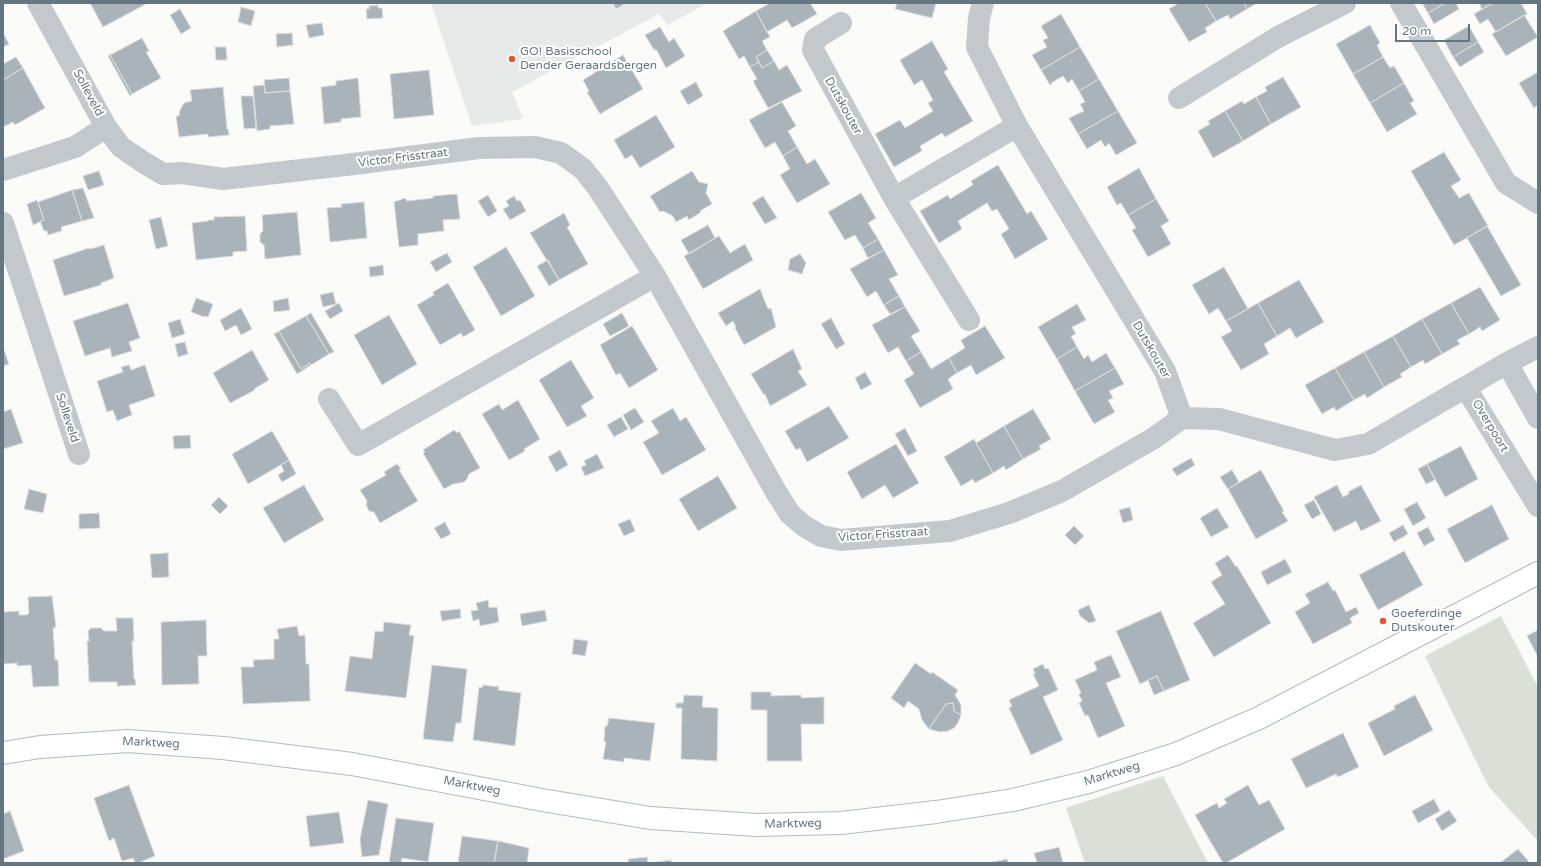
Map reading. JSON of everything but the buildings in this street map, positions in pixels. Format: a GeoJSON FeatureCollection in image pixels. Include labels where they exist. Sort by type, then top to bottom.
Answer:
{"type":"FeatureCollection","features":[{"type":"Feature","properties":{"kind":"street","name":"Solleveld"},"geometry":{"type":"LineString","coordinates":[[3,170],[74,147],[106,127],[38,3]]}},
{"type":"Feature","properties":{"kind":"street","name":"Dutskouter"},"geometry":{"type":"LineString","coordinates":[[983,3],[979,18],[977,47],[1017,126],[1165,371],[1182,418]]}},
{"type":"Feature","properties":{"kind":"street"},"geometry":{"type":"LineString","coordinates":[[1179,98],[1278,37],[1345,3]]}},
{"type":"Feature","properties":{"kind":"street"},"geometry":{"type":"LineString","coordinates":[[1401,3],[1506,183],[1538,203]]}},
{"type":"Feature","properties":{"kind":"street","name":"Dutskouter"},"geometry":{"type":"LineString","coordinates":[[841,23],[815,39],[813,50],[894,198],[969,320]]}},
{"type":"Feature","properties":{"kind":"street"},"geometry":{"type":"LineString","coordinates":[[894,198],[1017,126]]}},
{"type":"Feature","properties":{"kind":"street","name":"Victor Frisstraat"},"geometry":{"type":"LineString","coordinates":[[106,127],[121,147],[163,174],[182,173],[223,179],[478,148],[535,147],[561,153],[582,169],[598,188],[656,276],[776,492],[790,514],[804,526],[821,536],[841,540],[950,531],[1009,513],[1062,491],[1154,438],[1182,418]]}},
{"type":"Feature","properties":{"kind":"street","name":"Solleveld"},"geometry":{"type":"LineString","coordinates":[[3,223],[78,454]]}},
{"type":"Feature","properties":{"kind":"street"},"geometry":{"type":"LineString","coordinates":[[329,399],[358,445],[656,276]]}},
{"type":"Feature","properties":{"kind":"street","name":"Overpoort"},"geometry":{"type":"LineString","coordinates":[[1538,347],[1507,363],[1466,388],[1538,506]]}},
{"type":"Feature","properties":{"kind":"street"},"geometry":{"type":"LineString","coordinates":[[1507,363],[1538,418]]}},
{"type":"Feature","properties":{"kind":"street"},"geometry":{"type":"LineString","coordinates":[[1182,418],[1219,419],[1335,450],[1368,444],[1414,416],[1466,388]]}},
{"type":"Feature","properties":{"kind":"street","name":"Marktweg"},"geometry":{"type":"LineString","coordinates":[[3,753],[40,747],[128,741],[223,748],[352,764],[542,800],[650,818],[757,825],[841,823],[936,812],[1013,800],[1088,782],[1176,754],[1260,718],[1538,573]]}},
{"type":"Feature","properties":{"kind":"shaded area","name":"GO! Basisschool Dender Geraardsbergen"},"geometry":{"type":"Polygon","coordinates":[[[431,3],[707,3],[668,25],[659,14],[512,92],[523,119],[472,126],[431,3]]]}},
{"type":"Feature","properties":{"kind":"shaded area"},"geometry":{"type":"Polygon","coordinates":[[[1501,616],[1538,687],[1538,841],[1488,786],[1425,656],[1501,616]]]}},
{"type":"Feature","properties":{"kind":"shaded area"},"geometry":{"type":"Polygon","coordinates":[[[1163,776],[1208,863],[1085,863],[1066,808],[1163,776]]]}},
{"type":"Feature","properties":{"kind":"place","name":"GO! Basisschool Dender Geraardsbergen"},"geometry":{"type":"Point","coordinates":[512,59]}},
{"type":"Feature","properties":{"kind":"place","name":"Goeferdinge Dutskouter"},"geometry":{"type":"Point","coordinates":[1383,621]}}]}
